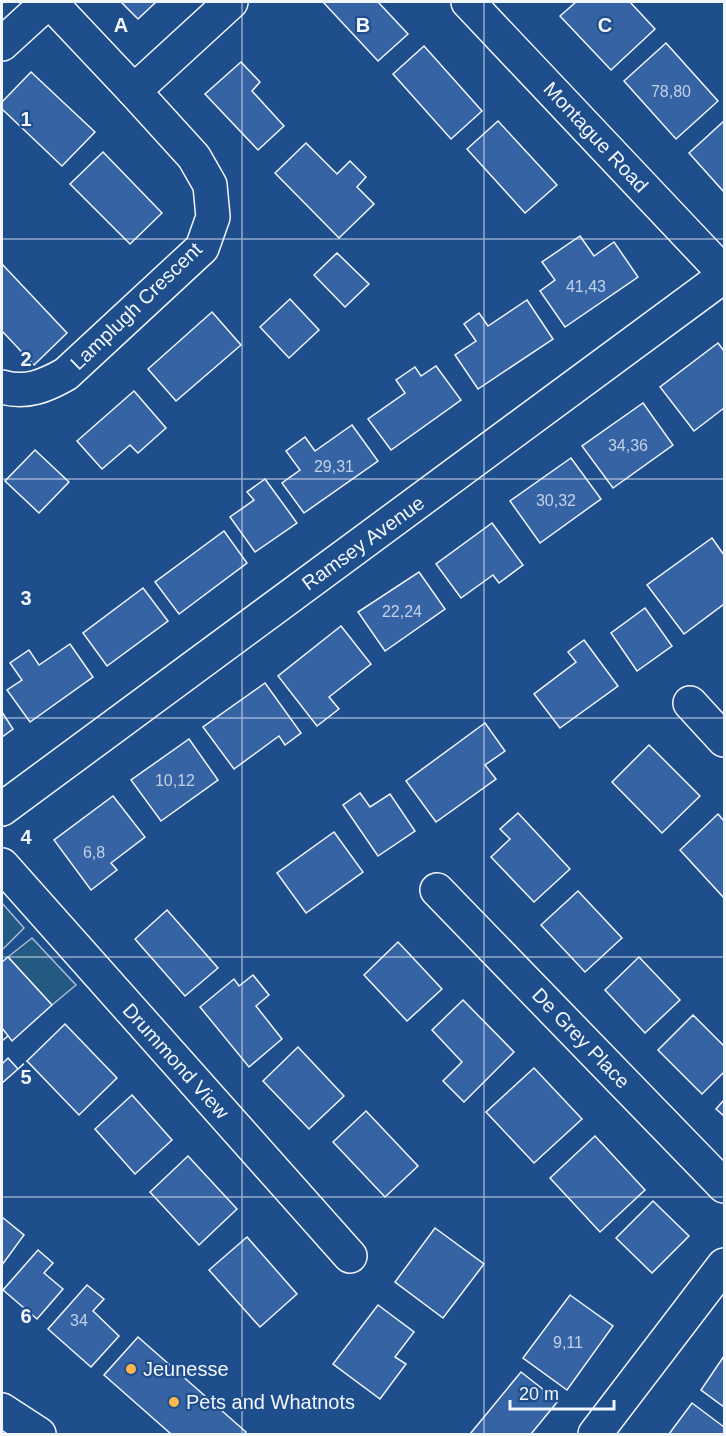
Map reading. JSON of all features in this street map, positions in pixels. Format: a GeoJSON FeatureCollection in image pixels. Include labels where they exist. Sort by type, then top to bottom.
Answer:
{"type":"FeatureCollection","features":[{"type":"Feature","properties":{"kind":"street","name":"Lamplugh Crescent"},"geometry":{"type":"LineString","coordinates":[[2,44],[49,2],[194,157],[210,185],[213,217],[202,248],[66,374],[43,388],[13,390],[2,387]]}},
{"type":"Feature","properties":{"kind":"street"},"geometry":{"type":"LineString","coordinates":[[134,91],[231,2]]}},
{"type":"Feature","properties":{"kind":"street","name":"Montague Road"},"geometry":{"type":"LineString","coordinates":[[468,2],[724,275]]}},
{"type":"Feature","properties":{"kind":"street","name":"Ramsey Avenue"},"geometry":{"type":"LineString","coordinates":[[2,809],[724,275]]}},
{"type":"Feature","properties":{"kind":"street"},"geometry":{"type":"LineString","coordinates":[[690,703],[724,740]]}},
{"type":"Feature","properties":{"kind":"street","name":"Drummond View"},"geometry":{"type":"LineString","coordinates":[[2,865],[350,1256]]}},
{"type":"Feature","properties":{"kind":"street","name":"De Grey Place"},"geometry":{"type":"LineString","coordinates":[[437,890],[724,1186]]}},
{"type":"Feature","properties":{"kind":"street"},"geometry":{"type":"LineString","coordinates":[[595,1434],[724,1265]]}},
{"type":"Feature","properties":{"kind":"street"},"geometry":{"type":"LineString","coordinates":[[2,1410],[39,1434]]}},
{"type":"Feature","properties":{"kind":"shaded area"},"geometry":{"type":"Polygon","coordinates":[[[2,903],[24,928],[2,950],[2,903]]]}},
{"type":"Feature","properties":{"kind":"shaded area"},"geometry":{"type":"Polygon","coordinates":[[[32,938],[76,985],[52,1005],[8,957],[32,938]]]}},
{"type":"Feature","properties":{"kind":"building"},"geometry":{"type":"Polygon","coordinates":[[[121,2],[156,2],[138,19],[121,2]]]}},
{"type":"Feature","properties":{"kind":"building"},"geometry":{"type":"Polygon","coordinates":[[[323,2],[378,2],[408,34],[378,61],[323,2]]]}},
{"type":"Feature","properties":{"kind":"building"},"geometry":{"type":"Polygon","coordinates":[[[576,2],[630,2],[655,29],[611,70],[560,16],[576,2]]]}},
{"type":"Feature","properties":{"kind":"building"},"geometry":{"type":"Polygon","coordinates":[[[666,43],[718,101],[676,139],[624,81],[666,43]]]}},
{"type":"Feature","properties":{"kind":"building"},"geometry":{"type":"Polygon","coordinates":[[[424,46],[482,111],[451,139],[393,74],[424,46]]]}},
{"type":"Feature","properties":{"kind":"building"},"geometry":{"type":"Polygon","coordinates":[[[241,62],[260,82],[252,91],[284,126],[258,150],[205,94],[241,62]]]}},
{"type":"Feature","properties":{"kind":"building"},"geometry":{"type":"Polygon","coordinates":[[[31,72],[95,132],[62,166],[2,109],[2,102],[31,72]]]}},
{"type":"Feature","properties":{"kind":"building"},"geometry":{"type":"Polygon","coordinates":[[[498,121],[557,185],[525,213],[467,149],[498,121]]]}},
{"type":"Feature","properties":{"kind":"building"},"geometry":{"type":"Polygon","coordinates":[[[724,121],[724,192],[689,153],[724,121]]]}},
{"type":"Feature","properties":{"kind":"building"},"geometry":{"type":"Polygon","coordinates":[[[306,143],[337,174],[350,161],[366,177],[357,187],[374,204],[339,238],[275,173],[306,143]]]}},
{"type":"Feature","properties":{"kind":"building"},"geometry":{"type":"Polygon","coordinates":[[[103,152],[162,213],[130,244],[70,184],[103,152]]]}},
{"type":"Feature","properties":{"kind":"building"},"geometry":{"type":"Polygon","coordinates":[[[580,236],[594,256],[614,242],[638,277],[565,327],[540,291],[555,280],[542,262],[580,236]]]}},
{"type":"Feature","properties":{"kind":"building"},"geometry":{"type":"Polygon","coordinates":[[[337,253],[369,284],[345,307],[314,275],[337,253]]]}},
{"type":"Feature","properties":{"kind":"building"},"geometry":{"type":"Polygon","coordinates":[[[2,264],[67,333],[34,365],[2,331],[2,264]]]}},
{"type":"Feature","properties":{"kind":"building"},"geometry":{"type":"Polygon","coordinates":[[[290,299],[319,330],[289,358],[260,327],[290,299]]]}},
{"type":"Feature","properties":{"kind":"building"},"geometry":{"type":"Polygon","coordinates":[[[527,300],[553,339],[478,389],[455,355],[476,341],[464,324],[479,313],[488,326],[527,300]]]}},
{"type":"Feature","properties":{"kind":"building"},"geometry":{"type":"Polygon","coordinates":[[[212,312],[241,345],[176,401],[148,369],[212,312]]]}},
{"type":"Feature","properties":{"kind":"building"},"geometry":{"type":"Polygon","coordinates":[[[718,343],[724,351],[724,408],[694,431],[660,387],[718,343]]]}},
{"type":"Feature","properties":{"kind":"building"},"geometry":{"type":"Polygon","coordinates":[[[436,366],[461,400],[391,450],[368,419],[405,393],[396,380],[415,367],[421,376],[436,366]]]}},
{"type":"Feature","properties":{"kind":"building"},"geometry":{"type":"Polygon","coordinates":[[[134,391],[166,428],[138,453],[130,445],[102,469],[77,441],[134,391]]]}},
{"type":"Feature","properties":{"kind":"building"},"geometry":{"type":"Polygon","coordinates":[[[643,403],[673,445],[613,488],[582,446],[643,403]]]}},
{"type":"Feature","properties":{"kind":"building"},"geometry":{"type":"Polygon","coordinates":[[[352,425],[378,461],[304,513],[282,483],[300,470],[286,451],[305,437],[315,451],[352,425]]]}},
{"type":"Feature","properties":{"kind":"building"},"geometry":{"type":"Polygon","coordinates":[[[35,450],[69,482],[39,513],[5,481],[35,450]]]}},
{"type":"Feature","properties":{"kind":"building"},"geometry":{"type":"Polygon","coordinates":[[[571,458],[601,499],[540,543],[510,501],[571,458]]]}},
{"type":"Feature","properties":{"kind":"building"},"geometry":{"type":"Polygon","coordinates":[[[265,479],[297,523],[255,552],[230,517],[254,500],[247,492],[265,479]]]}},
{"type":"Feature","properties":{"kind":"building"},"geometry":{"type":"Polygon","coordinates":[[[492,523],[523,565],[499,583],[493,575],[461,598],[436,564],[492,523]]]}},
{"type":"Feature","properties":{"kind":"building"},"geometry":{"type":"Polygon","coordinates":[[[224,531],[247,563],[179,614],[155,582],[224,531]]]}},
{"type":"Feature","properties":{"kind":"building"},"geometry":{"type":"Polygon","coordinates":[[[712,538],[724,555],[724,604],[684,634],[647,585],[712,538]]]}},
{"type":"Feature","properties":{"kind":"building"},"geometry":{"type":"Polygon","coordinates":[[[419,572],[445,609],[385,651],[358,612],[419,572]]]}},
{"type":"Feature","properties":{"kind":"building"},"geometry":{"type":"Polygon","coordinates":[[[143,588],[168,621],[107,666],[83,633],[143,588]]]}},
{"type":"Feature","properties":{"kind":"building"},"geometry":{"type":"Polygon","coordinates":[[[645,608],[672,646],[637,671],[611,633],[645,608]]]}},
{"type":"Feature","properties":{"kind":"building"},"geometry":{"type":"Polygon","coordinates":[[[341,626],[371,664],[329,697],[339,709],[317,726],[278,676],[341,626]]]}},
{"type":"Feature","properties":{"kind":"building"},"geometry":{"type":"Polygon","coordinates":[[[584,640],[618,686],[560,728],[534,694],[576,662],[568,652],[584,640]]]}},
{"type":"Feature","properties":{"kind":"building"},"geometry":{"type":"Polygon","coordinates":[[[70,644],[93,677],[30,722],[7,690],[22,680],[10,663],[29,650],[39,665],[70,644]]]}},
{"type":"Feature","properties":{"kind":"building"},"geometry":{"type":"Polygon","coordinates":[[[265,683],[301,733],[285,745],[279,736],[234,769],[203,727],[265,683]]]}},
{"type":"Feature","properties":{"kind":"building"},"geometry":{"type":"Polygon","coordinates":[[[2,712],[13,729],[2,737],[2,712]]]}},
{"type":"Feature","properties":{"kind":"building"},"geometry":{"type":"Polygon","coordinates":[[[485,723],[505,751],[485,765],[496,779],[436,822],[406,781],[485,723]]]}},
{"type":"Feature","properties":{"kind":"building"},"geometry":{"type":"Polygon","coordinates":[[[189,739],[218,780],[161,821],[131,780],[189,739]]]}},
{"type":"Feature","properties":{"kind":"building"},"geometry":{"type":"Polygon","coordinates":[[[649,745],[700,796],[662,833],[612,782],[649,745]]]}},
{"type":"Feature","properties":{"kind":"building"},"geometry":{"type":"Polygon","coordinates":[[[360,793],[370,807],[390,794],[415,831],[378,856],[343,805],[360,793]]]}},
{"type":"Feature","properties":{"kind":"building"},"geometry":{"type":"Polygon","coordinates":[[[113,796],[145,837],[111,863],[117,870],[91,890],[54,840],[113,796]]]}},
{"type":"Feature","properties":{"kind":"building"},"geometry":{"type":"Polygon","coordinates":[[[518,813],[570,869],[534,902],[491,857],[510,839],[500,829],[518,813]]]}},
{"type":"Feature","properties":{"kind":"building"},"geometry":{"type":"Polygon","coordinates":[[[718,814],[724,821],[724,898],[680,850],[718,814]]]}},
{"type":"Feature","properties":{"kind":"building"},"geometry":{"type":"Polygon","coordinates":[[[334,832],[363,872],[306,913],[277,873],[334,832]]]}},
{"type":"Feature","properties":{"kind":"building"},"geometry":{"type":"Polygon","coordinates":[[[578,891],[622,938],[585,972],[541,925],[578,891]]]}},
{"type":"Feature","properties":{"kind":"building"},"geometry":{"type":"Polygon","coordinates":[[[167,910],[218,968],[185,996],[135,939],[167,910]]]}},
{"type":"Feature","properties":{"kind":"building"},"geometry":{"type":"Polygon","coordinates":[[[398,942],[442,989],[407,1021],[364,975],[398,942]]]}},
{"type":"Feature","properties":{"kind":"building"},"geometry":{"type":"Polygon","coordinates":[[[8,957],[52,1005],[12,1041],[2,1028],[2,962],[8,957]]]}},
{"type":"Feature","properties":{"kind":"building"},"geometry":{"type":"Polygon","coordinates":[[[639,957],[680,1000],[645,1033],[605,990],[639,957]]]}},
{"type":"Feature","properties":{"kind":"building"},"geometry":{"type":"Polygon","coordinates":[[[253,975],[269,995],[256,1006],[282,1039],[249,1067],[200,1007],[234,979],[239,986],[253,975]]]}},
{"type":"Feature","properties":{"kind":"building"},"geometry":{"type":"Polygon","coordinates":[[[463,1000],[514,1052],[464,1102],[443,1081],[462,1062],[432,1030],[463,1000]]]}},
{"type":"Feature","properties":{"kind":"building"},"geometry":{"type":"Polygon","coordinates":[[[693,1015],[724,1046],[724,1072],[702,1094],[658,1050],[693,1015]]]}},
{"type":"Feature","properties":{"kind":"building"},"geometry":{"type":"Polygon","coordinates":[[[65,1024],[117,1078],[79,1115],[27,1061],[65,1024]]]}},
{"type":"Feature","properties":{"kind":"building"},"geometry":{"type":"Polygon","coordinates":[[[298,1047],[344,1096],[309,1129],[263,1081],[298,1047]]]}},
{"type":"Feature","properties":{"kind":"building"},"geometry":{"type":"Polygon","coordinates":[[[8,1058],[18,1069],[2,1083],[2,1064],[8,1058]]]}},
{"type":"Feature","properties":{"kind":"building"},"geometry":{"type":"Polygon","coordinates":[[[534,1068],[582,1119],[534,1163],[486,1112],[534,1068]]]}},
{"type":"Feature","properties":{"kind":"building"},"geometry":{"type":"Polygon","coordinates":[[[132,1095],[172,1140],[135,1174],[95,1129],[132,1095]]]}},
{"type":"Feature","properties":{"kind":"building"},"geometry":{"type":"Polygon","coordinates":[[[724,1100],[724,1116],[716,1109],[724,1100]]]}},
{"type":"Feature","properties":{"kind":"building"},"geometry":{"type":"Polygon","coordinates":[[[366,1111],[418,1166],[385,1197],[333,1142],[366,1111]]]}},
{"type":"Feature","properties":{"kind":"building"},"geometry":{"type":"Polygon","coordinates":[[[595,1136],[645,1190],[600,1232],[550,1178],[595,1136]]]}},
{"type":"Feature","properties":{"kind":"building"},"geometry":{"type":"Polygon","coordinates":[[[188,1156],[237,1209],[199,1245],[150,1192],[188,1156]]]}},
{"type":"Feature","properties":{"kind":"building"},"geometry":{"type":"Polygon","coordinates":[[[653,1201],[689,1236],[652,1273],[616,1238],[653,1201]]]}},
{"type":"Feature","properties":{"kind":"building"},"geometry":{"type":"Polygon","coordinates":[[[2,1217],[24,1235],[2,1265],[2,1217]]]}},
{"type":"Feature","properties":{"kind":"building"},"geometry":{"type":"Polygon","coordinates":[[[435,1228],[484,1264],[443,1318],[395,1282],[435,1228]]]}},
{"type":"Feature","properties":{"kind":"building"},"geometry":{"type":"Polygon","coordinates":[[[247,1237],[297,1294],[260,1327],[209,1270],[247,1237]]]}},
{"type":"Feature","properties":{"kind":"building"},"geometry":{"type":"Polygon","coordinates":[[[38,1250],[53,1263],[44,1273],[63,1289],[37,1319],[3,1290],[38,1250]]]}},
{"type":"Feature","properties":{"kind":"building"},"geometry":{"type":"Polygon","coordinates":[[[87,1285],[104,1299],[93,1311],[119,1336],[91,1367],[48,1329],[87,1285]]]}},
{"type":"Feature","properties":{"kind":"building"},"geometry":{"type":"Polygon","coordinates":[[[570,1295],[613,1326],[567,1390],[523,1358],[570,1295]]]}},
{"type":"Feature","properties":{"kind":"building"},"geometry":{"type":"Polygon","coordinates":[[[378,1305],[414,1332],[395,1357],[406,1364],[380,1399],[333,1364],[378,1305]]]}},
{"type":"Feature","properties":{"kind":"building"},"geometry":{"type":"Polygon","coordinates":[[[138,1337],[246,1432],[244,1434],[171,1434],[104,1375],[138,1337]]]}},
{"type":"Feature","properties":{"kind":"building"},"geometry":{"type":"Polygon","coordinates":[[[724,1356],[724,1407],[701,1390],[724,1356]]]}},
{"type":"Feature","properties":{"kind":"building"},"geometry":{"type":"Polygon","coordinates":[[[521,1372],[558,1401],[531,1434],[470,1434],[521,1372]]]}},
{"type":"Feature","properties":{"kind":"building"},"geometry":{"type":"Polygon","coordinates":[[[692,1403],[724,1427],[724,1434],[669,1434],[692,1403]]]}},
{"type":"Feature","properties":{"kind":"fence"},"geometry":{"type":"LineString","coordinates":[[2,1041],[8,1036]]}},
{"type":"Feature","properties":{"kind":"fence"},"geometry":{"type":"LineString","coordinates":[[18,1069],[27,1061]]}},
{"type":"Feature","properties":{"kind":"place","name":"Jeunesse"},"geometry":{"type":"Point","coordinates":[131,1369]}},
{"type":"Feature","properties":{"kind":"place","name":"Pets and Whatnots"},"geometry":{"type":"Point","coordinates":[174,1402]}}]}
